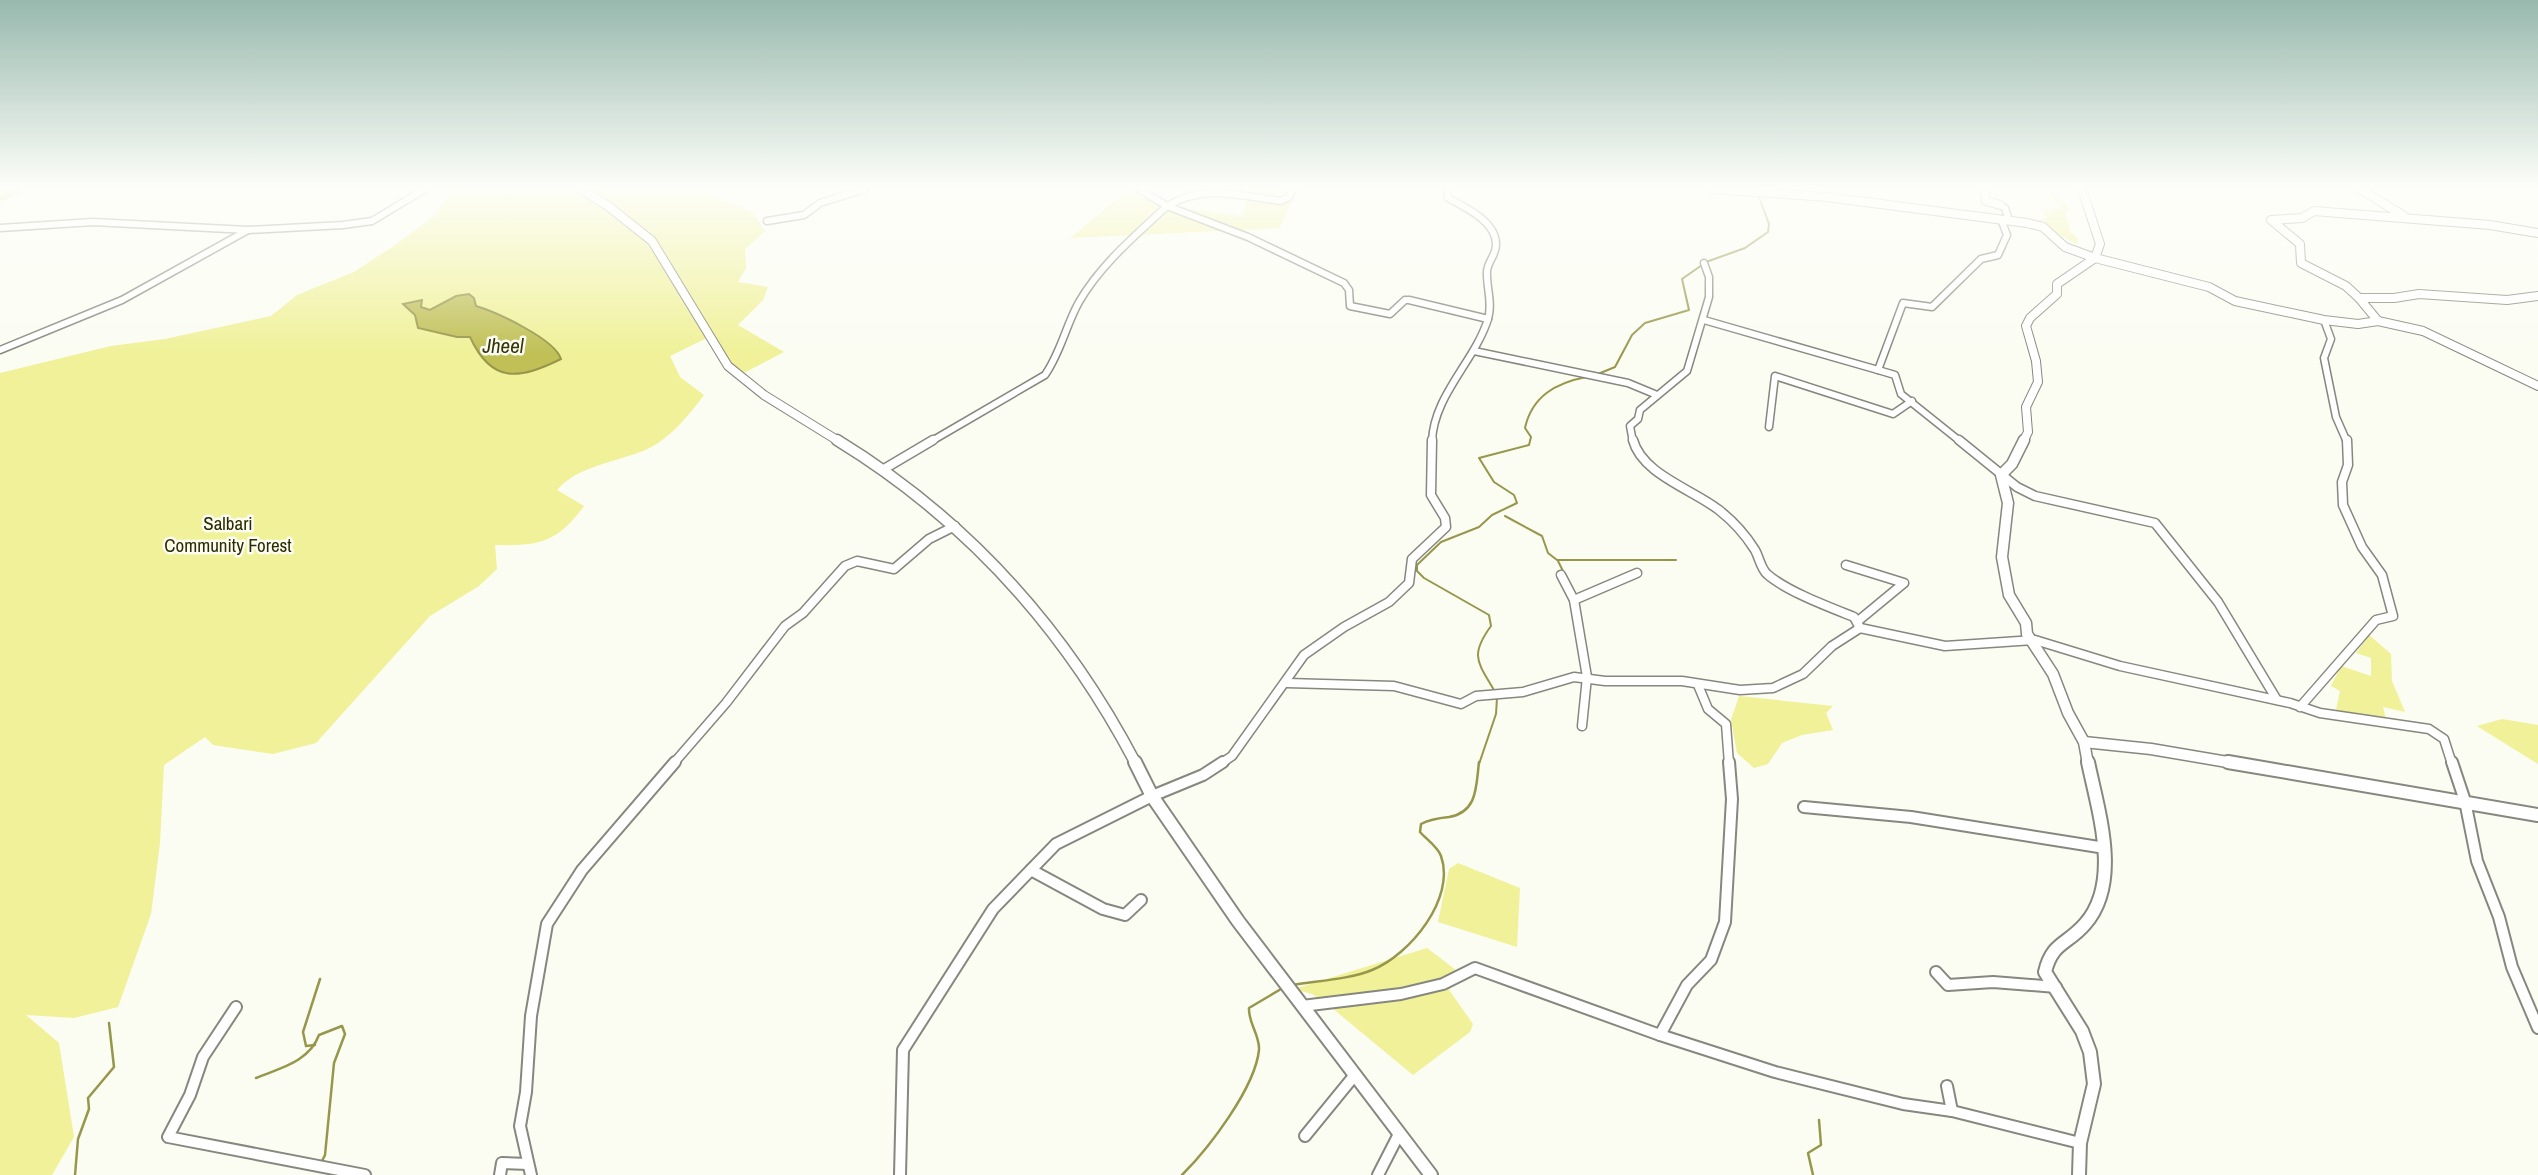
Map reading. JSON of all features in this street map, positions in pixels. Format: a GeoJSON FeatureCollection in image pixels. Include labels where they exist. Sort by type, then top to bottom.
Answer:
{"type":"FeatureCollection","features":[{"type":"Feature","properties":{"kind":"street"},"geometry":{"type":"LineString","coordinates":[[0,351],[122,300],[223,244]]}},
{"type":"Feature","properties":{"kind":"street"},"geometry":{"type":"LineString","coordinates":[[654,244],[728,366],[764,395],[884,469],[955,526],[1030,603],[1069,652],[1115,724],[1152,796],[1280,980],[1431,1175]]}},
{"type":"Feature","properties":{"kind":"street"},"geometry":{"type":"LineString","coordinates":[[884,469],[1045,375],[1054,364],[1078,303],[1091,284],[1130,244]]}},
{"type":"Feature","properties":{"kind":"street"},"geometry":{"type":"LineString","coordinates":[[1262,244],[1344,283],[1349,290],[1350,306],[1390,314],[1405,300],[1409,300],[1488,319]]}},
{"type":"Feature","properties":{"kind":"street"},"geometry":{"type":"LineString","coordinates":[[900,1175],[903,1049],[993,909],[1056,844],[1152,796],[1203,775],[1232,756],[1287,683],[1304,654],[1344,626],[1389,602],[1409,583],[1412,559],[1446,527],[1445,518],[1431,495],[1432,433],[1437,415],[1474,351],[1492,308],[1487,271],[1489,261],[1495,254],[1495,244]]}},
{"type":"Feature","properties":{"kind":"street"},"geometry":{"type":"LineString","coordinates":[[1878,370],[1903,303],[1932,307],[1981,258],[1998,256],[2003,244]]}},
{"type":"Feature","properties":{"kind":"street"},"geometry":{"type":"LineString","coordinates":[[2062,244],[2095,258],[2209,287],[2235,301],[2324,320],[2358,324],[2378,321],[2423,331],[2538,386]]}},
{"type":"Feature","properties":{"kind":"street"},"geometry":{"type":"LineString","coordinates":[[2079,1175],[2080,1143],[2094,1084],[2090,1052],[2082,1031],[2045,972],[2049,954],[2086,923],[2104,886],[2105,848],[2084,742],[2068,713],[2053,674],[2027,634],[2026,623],[2009,595],[2003,536],[2008,503],[2001,475],[2012,464],[2028,432],[2026,407],[2038,382],[2036,361],[2026,326],[2030,318],[2057,294],[2057,284],[2095,258],[2100,244]]}},
{"type":"Feature","properties":{"kind":"street"},"geometry":{"type":"LineString","coordinates":[[2300,244],[2301,263],[2346,286],[2378,321]]}},
{"type":"Feature","properties":{"kind":"street"},"geometry":{"type":"LineString","coordinates":[[1704,263],[1710,289],[1687,371],[1640,411],[1638,419],[1630,426],[1635,449],[1644,462],[1720,509],[1743,530],[1748,543],[1757,551],[1765,573],[1784,586],[1859,625],[1945,646],[2047,643],[2120,666],[2277,700],[2320,713],[2437,732],[2444,738],[2465,801],[2477,861],[2499,917],[2512,967],[2538,1028]]}},
{"type":"Feature","properties":{"kind":"street"},"geometry":{"type":"LineString","coordinates":[[2359,298],[2394,298],[2419,294],[2507,300],[2538,296]]}},
{"type":"Feature","properties":{"kind":"street"},"geometry":{"type":"LineString","coordinates":[[1703,320],[1895,375],[1901,394],[2001,475],[2035,496],[2155,523],[2218,602],[2277,700]]}},
{"type":"Feature","properties":{"kind":"street"},"geometry":{"type":"LineString","coordinates":[[2300,707],[2376,620],[2393,616],[2382,575],[2362,547],[2343,505],[2342,482],[2348,465],[2347,438],[2336,417],[2323,358],[2330,349],[2332,336],[2324,320]]}},
{"type":"Feature","properties":{"kind":"street"},"geometry":{"type":"LineString","coordinates":[[1474,351],[1628,383],[1657,395]]}},
{"type":"Feature","properties":{"kind":"street"},"geometry":{"type":"LineString","coordinates":[[1769,428],[1775,376],[1894,414],[1912,401]]}},
{"type":"Feature","properties":{"kind":"street"},"geometry":{"type":"LineString","coordinates":[[500,1175],[502,1163],[530,1169],[520,1126],[540,958],[547,924],[582,870],[726,703],[785,626],[803,614],[845,566],[857,561],[894,569],[929,539],[955,526]]}},
{"type":"Feature","properties":{"kind":"street"},"geometry":{"type":"LineString","coordinates":[[1287,683],[1394,686],[1461,704],[1476,696],[1507,695],[1574,677],[1605,681],[1682,681],[1740,690],[1773,688],[1803,674],[1904,583],[1846,565]]}},
{"type":"Feature","properties":{"kind":"street"},"geometry":{"type":"LineString","coordinates":[[1574,600],[1637,573]]}},
{"type":"Feature","properties":{"kind":"street"},"geometry":{"type":"LineString","coordinates":[[1561,575],[1574,600],[1587,677],[1582,726]]}},
{"type":"Feature","properties":{"kind":"street"},"geometry":{"type":"LineString","coordinates":[[1660,1035],[1687,985],[1711,960],[1725,922],[1731,773],[1726,724],[1708,709],[1698,684]]}},
{"type":"Feature","properties":{"kind":"street"},"geometry":{"type":"LineString","coordinates":[[2084,742],[2151,749],[2538,815]]}},
{"type":"Feature","properties":{"kind":"street"},"geometry":{"type":"LineString","coordinates":[[1804,807],[1911,817],[2105,848]]}},
{"type":"Feature","properties":{"kind":"street"},"geometry":{"type":"LineString","coordinates":[[1031,870],[1103,909],[1125,915],[1140,900]]}},
{"type":"Feature","properties":{"kind":"street"},"geometry":{"type":"LineString","coordinates":[[1300,1006],[1401,993],[1443,984],[1475,968],[1765,1070],[1903,1104],[1952,1111],[2080,1143]]}},
{"type":"Feature","properties":{"kind":"street"},"geometry":{"type":"LineString","coordinates":[[1936,972],[1948,985],[1993,982],[2056,987]]}},
{"type":"Feature","properties":{"kind":"street"},"geometry":{"type":"LineString","coordinates":[[236,1007],[203,1057],[190,1095],[168,1137],[365,1175]]}},
{"type":"Feature","properties":{"kind":"street"},"geometry":{"type":"LineString","coordinates":[[1305,1136],[1354,1076]]}},
{"type":"Feature","properties":{"kind":"street"},"geometry":{"type":"LineString","coordinates":[[1947,1086],[1952,1111]]}},
{"type":"Feature","properties":{"kind":"street"},"geometry":{"type":"LineString","coordinates":[[1378,1175],[1399,1134]]}},
{"type":"Feature","properties":{"kind":"green space","name":"Salbari Community Forest"},"geometry":{"type":"Polygon","coordinates":[[[397,244],[751,244],[745,249],[746,268],[738,282],[768,287],[763,300],[738,325],[784,352],[740,375],[711,336],[670,356],[680,377],[704,395],[685,419],[654,446],[586,470],[565,482],[557,490],[584,506],[565,528],[546,540],[535,543],[495,545],[497,569],[479,586],[430,616],[316,743],[273,754],[213,745],[205,737],[164,765],[160,843],[151,914],[118,1007],[74,1018],[26,1015],[59,1043],[74,1137],[52,1175],[0,1175],[0,373],[111,346],[165,339],[271,316],[297,295],[354,272],[397,244]]]}},
{"type":"Feature","properties":{"kind":"green space"},"geometry":{"type":"Polygon","coordinates":[[[2369,635],[2391,654],[2392,681],[2405,712],[2383,707],[2386,719],[2336,710],[2340,691],[2331,686],[2341,666],[2371,676],[2371,658],[2356,653],[2369,635]]]}},
{"type":"Feature","properties":{"kind":"green space"},"geometry":{"type":"Polygon","coordinates":[[[1739,696],[1833,706],[1826,713],[1833,730],[1802,735],[1782,743],[1768,764],[1754,768],[1737,753],[1731,720],[1739,696]]]}},
{"type":"Feature","properties":{"kind":"green space"},"geometry":{"type":"Polygon","coordinates":[[[2502,719],[2538,725],[2538,764],[2477,726],[2502,719]]]}},
{"type":"Feature","properties":{"kind":"green space"},"geometry":{"type":"Polygon","coordinates":[[[1458,863],[1520,888],[1517,947],[1438,922],[1449,869],[1458,863]]]}},
{"type":"Feature","properties":{"kind":"green space"},"geometry":{"type":"Polygon","coordinates":[[[1427,948],[1457,971],[1449,990],[1473,1024],[1470,1032],[1413,1075],[1326,1003],[1312,994],[1294,989],[1427,948]]]}},
{"type":"Feature","properties":{"kind":"water","name":"Jheel"},"geometry":{"type":"Polygon","coordinates":[[[469,294],[474,298],[476,306],[537,335],[556,351],[561,359],[533,371],[508,374],[488,364],[470,337],[457,337],[418,328],[415,315],[403,304],[422,300],[421,307],[430,310],[456,296],[469,294]]]}},
{"type":"Feature","properties":{"kind":"waterway"},"geometry":{"type":"LineString","coordinates":[[1706,262],[1751,244]]}},
{"type":"Feature","properties":{"kind":"waterway"},"geometry":{"type":"LineString","coordinates":[[1598,374],[1615,367],[1632,335],[1645,323],[1689,310],[1682,279],[1702,265]]}},
{"type":"Feature","properties":{"kind":"waterway"},"geometry":{"type":"LineString","coordinates":[[1495,692],[1478,659],[1480,645],[1491,626],[1489,615],[1424,578],[1417,571],[1417,565],[1441,542],[1479,527],[1492,515],[1517,503],[1514,495],[1494,482],[1479,458],[1529,445],[1531,437],[1525,428],[1539,399],[1555,387],[1586,377]]}},
{"type":"Feature","properties":{"kind":"waterway"},"geometry":{"type":"LineString","coordinates":[[1505,516],[1542,536],[1548,553],[1557,560],[1676,560]]}},
{"type":"Feature","properties":{"kind":"waterway"},"geometry":{"type":"LineString","coordinates":[[1558,561],[1563,571]]}},
{"type":"Feature","properties":{"kind":"waterway"},"geometry":{"type":"LineString","coordinates":[[1479,764],[1496,714],[1497,698]]}},
{"type":"Feature","properties":{"kind":"waterway"},"geometry":{"type":"LineString","coordinates":[[1293,985],[1344,978],[1372,970],[1401,952],[1414,938],[1436,907],[1444,872],[1441,856],[1420,832],[1421,824],[1466,810],[1474,797],[1479,762]]}},
{"type":"Feature","properties":{"kind":"waterway"},"geometry":{"type":"LineString","coordinates":[[313,1045],[306,1046],[303,1032],[320,979]]}},
{"type":"Feature","properties":{"kind":"waterway"},"geometry":{"type":"LineString","coordinates":[[1182,1175],[1229,1117],[1256,1065],[1258,1039],[1250,1019],[1249,1008],[1281,989]]}},
{"type":"Feature","properties":{"kind":"waterway"},"geometry":{"type":"LineString","coordinates":[[75,1175],[78,1139],[89,1109],[88,1098],[114,1067],[109,1023]]}},
{"type":"Feature","properties":{"kind":"waterway"},"geometry":{"type":"LineString","coordinates":[[313,1045],[319,1035],[342,1026],[345,1034],[334,1063],[325,1155],[322,1161]]}},
{"type":"Feature","properties":{"kind":"waterway"},"geometry":{"type":"LineString","coordinates":[[256,1078],[293,1063],[313,1045]]}},
{"type":"Feature","properties":{"kind":"waterway"},"geometry":{"type":"LineString","coordinates":[[1813,1175],[1808,1153],[1821,1145],[1819,1120]]}}]}
